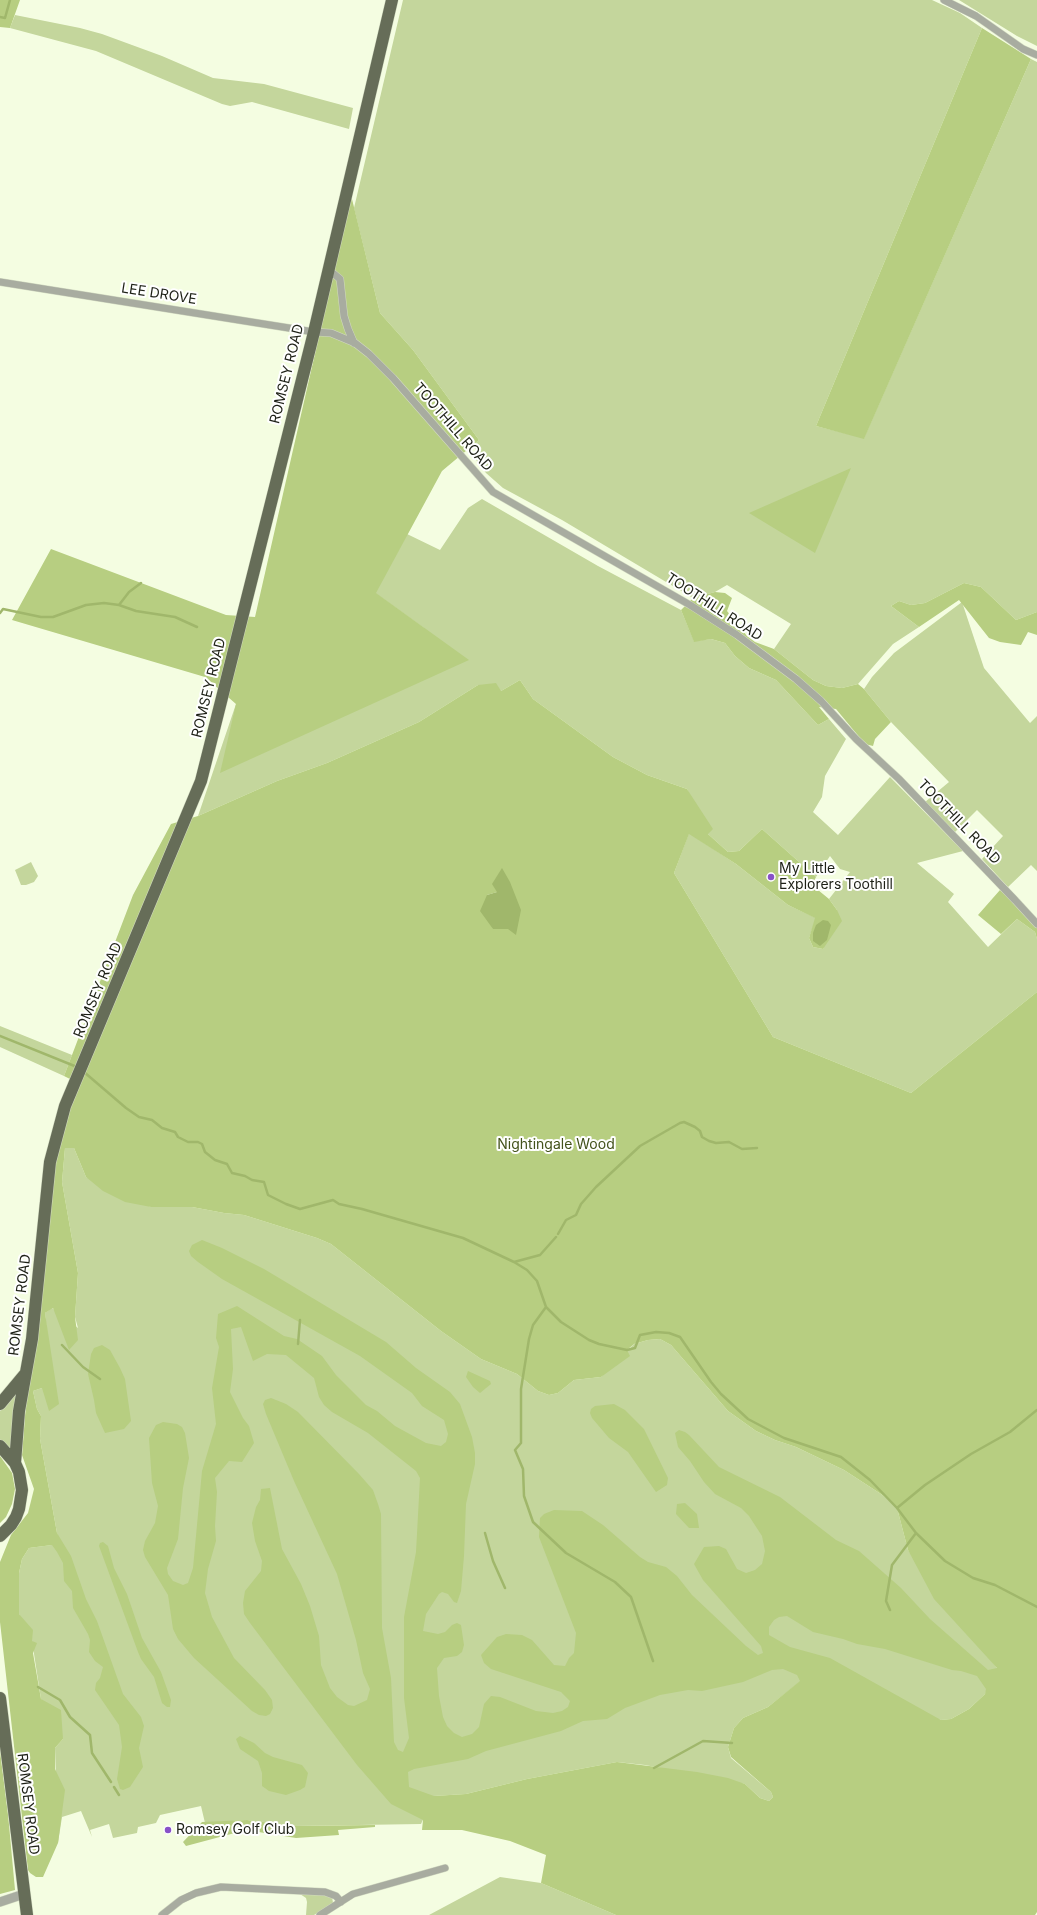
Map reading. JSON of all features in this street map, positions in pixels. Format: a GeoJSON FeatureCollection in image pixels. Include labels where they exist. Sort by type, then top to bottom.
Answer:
{"type":"FeatureCollection","features":[{"type":"Feature","properties":{"kind":"main road","name":"ROMSEY ROAD"},"geometry":{"type":"LineString","coordinates":[[15,1463],[19,1411],[32,1339],[52,1155],[65,1106],[201,781],[314,332],[327,271],[392,0]]}},
{"type":"Feature","properties":{"kind":"main road","name":"ROMSEY ROAD"},"geometry":{"type":"LineString","coordinates":[[0,1404],[9,1395],[27,1371]]}},
{"type":"Feature","properties":{"kind":"main road"},"geometry":{"type":"LineString","coordinates":[[0,1446],[15,1463],[21,1481],[22,1500],[16,1518],[2,1534],[0,1544]]}},
{"type":"Feature","properties":{"kind":"main road","name":"ROMSEY ROAD"},"geometry":{"type":"LineString","coordinates":[[0,1698],[27,1915]]}},
{"type":"Feature","properties":{"kind":"street"},"geometry":{"type":"LineString","coordinates":[[944,0],[976,16],[1023,49],[1037,55]]}},
{"type":"Feature","properties":{"kind":"street","name":"TOOTHILL ROAD"},"geometry":{"type":"LineString","coordinates":[[327,271],[340,279],[344,316],[348,329],[355,343]]}},
{"type":"Feature","properties":{"kind":"street","name":"LEE DROVE"},"geometry":{"type":"LineString","coordinates":[[0,282],[314,332]]}},
{"type":"Feature","properties":{"kind":"street","name":"TOOTHILL ROAD"},"geometry":{"type":"LineString","coordinates":[[314,332],[331,333],[355,343],[369,354],[393,378],[493,492],[690,605],[738,635],[796,679],[821,701],[856,739],[919,800],[1037,924]]}},
{"type":"Feature","properties":{"kind":"street"},"geometry":{"type":"LineString","coordinates":[[320,1915],[353,1894],[445,1868]]}},
{"type":"Feature","properties":{"kind":"street"},"geometry":{"type":"LineString","coordinates":[[162,1915],[181,1900],[196,1893],[221,1887],[326,1892],[336,1896],[341,1902]]}},
{"type":"Feature","properties":{"kind":"street"},"geometry":{"type":"LineString","coordinates":[[0,1902],[24,1894]]}},
{"type":"Feature","properties":{"kind":"shaded area"},"geometry":{"type":"Polygon","coordinates":[[[403,0],[932,0],[960,13],[982,28],[816,426],[864,438],[1031,59],[1037,62],[1037,612],[1016,620],[981,587],[964,583],[925,603],[911,605],[899,601],[891,606],[919,627],[893,644],[858,684],[842,688],[826,686],[813,680],[774,649],[791,624],[727,585],[715,592],[693,598],[562,520],[503,488],[486,473],[471,453],[481,454],[472,446],[479,440],[413,350],[380,313],[354,208],[403,0]]]}},
{"type":"Feature","properties":{"kind":"shaded area"},"geometry":{"type":"Polygon","coordinates":[[[959,0],[1037,0],[1037,46],[1017,36],[959,0]]]}},
{"type":"Feature","properties":{"kind":"shaded area"},"geometry":{"type":"Polygon","coordinates":[[[15,15],[102,34],[162,56],[213,78],[264,84],[353,108],[349,129],[252,102],[230,106],[222,104],[96,51],[10,28],[15,15]]]}},
{"type":"Feature","properties":{"kind":"shaded area"},"geometry":{"type":"Polygon","coordinates":[[[482,499],[598,566],[681,610],[694,641],[711,639],[725,643],[735,656],[749,668],[776,680],[818,725],[829,719],[846,739],[825,776],[822,797],[813,812],[838,835],[890,777],[963,851],[917,863],[954,894],[948,902],[988,947],[1017,919],[1035,932],[1037,939],[1037,992],[911,1093],[773,1037],[674,873],[689,833],[736,864],[788,905],[816,918],[809,938],[813,947],[823,949],[837,910],[829,899],[850,872],[840,869],[830,856],[816,877],[762,829],[739,851],[728,852],[708,834],[687,789],[647,775],[613,757],[533,699],[520,680],[501,691],[478,685],[419,722],[327,763],[277,781],[198,816],[236,704],[424,628],[375,593],[407,534],[440,550],[468,508],[482,499]]]}},
{"type":"Feature","properties":{"kind":"shaded area"},"geometry":{"type":"Polygon","coordinates":[[[962,602],[984,668],[1030,723],[1037,716],[1037,871],[1031,865],[1008,887],[982,859],[1003,836],[977,810],[955,832],[925,802],[949,782],[891,722],[864,689],[872,677],[894,653],[962,602]]]}},
{"type":"Feature","properties":{"kind":"shaded area"},"geometry":{"type":"Polygon","coordinates":[[[31,862],[38,876],[34,882],[21,885],[15,870],[31,862]]]}},
{"type":"Feature","properties":{"kind":"shaded area"},"geometry":{"type":"Polygon","coordinates":[[[502,868],[510,882],[521,910],[516,935],[508,929],[493,929],[480,911],[487,895],[497,892],[492,884],[502,868]]]}},
{"type":"Feature","properties":{"kind":"shaded area"},"geometry":{"type":"Polygon","coordinates":[[[823,920],[828,921],[831,925],[827,940],[820,946],[813,941],[813,933],[816,925],[823,920]]]}},
{"type":"Feature","properties":{"kind":"shaded area"},"geometry":{"type":"Polygon","coordinates":[[[0,1026],[72,1055],[64,1076],[0,1047],[0,1026]]]}},
{"type":"Feature","properties":{"kind":"shaded area","name":"Romsey Golf Club"},"geometry":{"type":"Polygon","coordinates":[[[65,1148],[74,1148],[86,1177],[151,1207],[192,1207],[244,1215],[317,1238],[331,1244],[441,1331],[481,1359],[517,1374],[538,1391],[549,1395],[558,1393],[574,1380],[601,1377],[634,1344],[648,1340],[660,1339],[671,1345],[728,1411],[756,1431],[775,1440],[796,1447],[844,1470],[884,1496],[897,1508],[908,1550],[997,1668],[985,1694],[969,1709],[951,1719],[941,1720],[801,1681],[768,1707],[743,1718],[734,1728],[728,1747],[731,1758],[771,1792],[773,1797],[769,1801],[760,1798],[745,1784],[645,1765],[617,1762],[527,1779],[466,1794],[434,1796],[421,1824],[295,1826],[247,1820],[205,1823],[201,1806],[160,1815],[156,1823],[138,1827],[137,1833],[113,1838],[109,1824],[90,1830],[92,1837],[81,1811],[62,1817],[58,1843],[55,1748],[63,1739],[41,1699],[32,1641],[19,1614],[19,1573],[22,1559],[29,1548],[59,1544],[40,1439],[41,1416],[37,1409],[33,1391],[42,1388],[48,1342],[45,1313],[52,1308],[78,1328],[75,1317],[78,1273],[62,1182],[65,1148]]]}},
{"type":"Feature","properties":{"kind":"shaded area"},"geometry":{"type":"Polygon","coordinates":[[[16,1394],[10,1451],[0,1442],[0,1411],[16,1394]]]}},
{"type":"Feature","properties":{"kind":"shaded area"},"geometry":{"type":"Polygon","coordinates":[[[500,1877],[541,1883],[616,1915],[429,1915],[500,1877]]]}},
{"type":"Feature","properties":{"kind":"shaded area"},"geometry":{"type":"Polygon","coordinates":[[[300,1894],[326,1895],[332,1897],[333,1903],[314,1915],[306,1915],[306,1898],[300,1894]]]}},
{"type":"Feature","properties":{"kind":"green space"},"geometry":{"type":"Polygon","coordinates":[[[0,0],[20,0],[10,28],[0,27],[0,0]]]}},
{"type":"Feature","properties":{"kind":"green space"},"geometry":{"type":"Polygon","coordinates":[[[982,28],[1031,59],[864,439],[816,426],[982,28]]]}},
{"type":"Feature","properties":{"kind":"green space"},"geometry":{"type":"Polygon","coordinates":[[[351,195],[380,313],[413,350],[479,440],[442,471],[376,593],[469,660],[220,773],[236,704],[205,677],[12,620],[51,549],[226,615],[255,617],[351,195]]]}},
{"type":"Feature","properties":{"kind":"green space"},"geometry":{"type":"Polygon","coordinates":[[[851,468],[815,553],[749,513],[851,468]]]}},
{"type":"Feature","properties":{"kind":"green space"},"geometry":{"type":"Polygon","coordinates":[[[964,583],[981,587],[1016,620],[1037,612],[1037,635],[1028,632],[1021,645],[1000,642],[989,638],[959,600],[919,627],[891,606],[899,601],[911,605],[925,603],[964,583]]]}},
{"type":"Feature","properties":{"kind":"green space"},"geometry":{"type":"Polygon","coordinates":[[[715,592],[725,593],[732,598],[727,611],[747,636],[755,642],[774,649],[813,680],[826,686],[842,688],[858,684],[864,689],[891,722],[875,739],[873,746],[865,744],[836,709],[819,707],[829,719],[818,725],[776,680],[749,668],[735,656],[725,643],[711,639],[694,642],[681,610],[693,598],[715,592]]]}},
{"type":"Feature","properties":{"kind":"green space","name":"Nightingale Wood"},"geometry":{"type":"Polygon","coordinates":[[[520,680],[533,699],[613,757],[647,775],[687,789],[713,829],[708,834],[728,852],[739,851],[762,829],[816,877],[812,885],[829,899],[837,910],[842,921],[823,949],[813,947],[809,938],[815,918],[788,905],[736,864],[689,834],[674,873],[773,1037],[911,1093],[1037,992],[1037,1912],[1035,1915],[616,1915],[541,1883],[546,1855],[510,1841],[462,1830],[422,1830],[423,1820],[391,1804],[357,1765],[250,1623],[244,1614],[243,1603],[245,1591],[261,1571],[262,1561],[255,1541],[252,1523],[256,1507],[260,1500],[261,1489],[270,1488],[282,1549],[301,1584],[310,1606],[319,1636],[321,1665],[330,1688],[337,1697],[348,1705],[354,1706],[367,1700],[370,1689],[363,1673],[356,1640],[337,1574],[294,1481],[266,1414],[263,1404],[265,1400],[271,1398],[286,1404],[298,1412],[373,1490],[381,1514],[382,1628],[391,1678],[394,1742],[398,1750],[403,1752],[409,1738],[404,1698],[404,1617],[416,1552],[420,1478],[416,1471],[368,1433],[332,1412],[324,1405],[319,1397],[314,1378],[286,1355],[267,1354],[253,1361],[241,1327],[231,1329],[233,1369],[230,1392],[243,1418],[249,1426],[254,1443],[242,1462],[229,1461],[215,1478],[217,1492],[215,1526],[216,1541],[208,1569],[205,1593],[212,1617],[234,1658],[265,1690],[272,1700],[273,1708],[270,1714],[266,1716],[259,1715],[252,1711],[194,1658],[178,1639],[173,1629],[168,1595],[145,1557],[143,1550],[145,1541],[155,1523],[158,1506],[152,1483],[149,1438],[156,1425],[163,1422],[177,1424],[182,1427],[185,1433],[189,1458],[183,1488],[178,1539],[167,1568],[168,1574],[173,1581],[183,1585],[188,1583],[193,1568],[202,1471],[216,1424],[212,1388],[219,1347],[216,1338],[218,1314],[237,1306],[284,1336],[297,1339],[322,1356],[336,1375],[366,1405],[377,1411],[395,1426],[426,1443],[441,1446],[446,1442],[448,1434],[444,1420],[422,1406],[412,1393],[360,1356],[222,1279],[198,1262],[191,1256],[189,1251],[192,1245],[202,1240],[222,1248],[264,1269],[386,1342],[416,1368],[450,1392],[460,1404],[472,1437],[475,1453],[475,1464],[466,1504],[461,1591],[457,1603],[454,1602],[448,1594],[442,1592],[439,1594],[426,1614],[423,1631],[438,1634],[445,1632],[452,1625],[457,1623],[461,1625],[464,1645],[462,1652],[457,1656],[444,1658],[437,1668],[439,1696],[443,1717],[447,1726],[454,1733],[462,1737],[472,1734],[479,1727],[484,1704],[491,1696],[500,1697],[536,1711],[553,1713],[562,1711],[568,1707],[570,1701],[561,1692],[491,1669],[484,1663],[481,1655],[497,1637],[506,1634],[522,1635],[532,1640],[554,1665],[565,1666],[569,1658],[574,1653],[576,1633],[539,1537],[540,1518],[544,1514],[554,1510],[582,1511],[603,1525],[640,1557],[648,1562],[666,1567],[677,1576],[692,1595],[746,1646],[758,1655],[763,1653],[761,1646],[703,1580],[694,1564],[704,1547],[719,1546],[726,1549],[737,1569],[746,1573],[755,1570],[762,1564],[765,1551],[762,1536],[749,1516],[741,1508],[715,1494],[704,1482],[690,1461],[678,1447],[675,1433],[679,1430],[689,1435],[719,1467],[780,1497],[836,1540],[859,1551],[901,1588],[930,1619],[988,1670],[997,1668],[934,1599],[908,1550],[897,1508],[884,1496],[844,1470],[796,1447],[775,1440],[756,1431],[728,1411],[671,1345],[660,1339],[648,1340],[634,1344],[627,1350],[630,1356],[601,1377],[574,1380],[558,1393],[549,1395],[538,1391],[517,1374],[481,1359],[441,1331],[331,1244],[317,1238],[244,1215],[192,1207],[151,1207],[125,1202],[103,1191],[86,1177],[74,1148],[65,1148],[62,1182],[78,1273],[75,1317],[78,1340],[69,1350],[53,1308],[45,1313],[59,1404],[49,1411],[42,1388],[33,1391],[37,1409],[41,1416],[40,1439],[57,1533],[71,1556],[86,1599],[97,1621],[123,1694],[141,1717],[144,1726],[139,1748],[143,1767],[130,1787],[123,1790],[120,1789],[117,1779],[122,1747],[119,1725],[95,1690],[96,1683],[100,1678],[103,1667],[95,1661],[89,1652],[90,1640],[73,1608],[72,1591],[64,1581],[63,1563],[57,1552],[52,1545],[29,1548],[22,1559],[19,1573],[19,1614],[33,1630],[32,1641],[37,1643],[33,1653],[41,1699],[61,1710],[63,1739],[55,1748],[55,1769],[65,1790],[58,1843],[43,1877],[36,1877],[28,1870],[0,1622],[0,1562],[11,1535],[28,1513],[34,1489],[22,1455],[25,1415],[54,1163],[70,1109],[80,1084],[64,1076],[133,895],[171,824],[198,816],[277,781],[327,763],[419,722],[478,685],[496,683],[501,691],[520,680]],[[497,892],[487,895],[493,929],[508,929],[497,892]],[[787,1616],[779,1617],[774,1620],[769,1627],[769,1635],[790,1647],[830,1658],[941,1720],[951,1719],[969,1709],[985,1694],[986,1689],[977,1676],[952,1670],[885,1649],[857,1644],[813,1632],[787,1616]],[[783,1669],[772,1670],[743,1682],[702,1691],[688,1690],[660,1695],[625,1708],[607,1719],[583,1721],[561,1731],[486,1751],[468,1759],[414,1769],[408,1772],[409,1787],[434,1796],[466,1794],[527,1779],[617,1762],[697,1772],[728,1778],[745,1784],[760,1798],[769,1801],[773,1797],[771,1792],[731,1757],[728,1747],[734,1728],[743,1718],[768,1707],[800,1681],[797,1675],[783,1669]]]}},
{"type":"Feature","properties":{"kind":"green space"},"geometry":{"type":"Polygon","coordinates":[[[1000,890],[1016,904],[1037,928],[1037,939],[1035,932],[1017,919],[1001,934],[978,915],[1000,890]]]}},
{"type":"Feature","properties":{"kind":"green space"},"geometry":{"type":"Polygon","coordinates":[[[102,1345],[110,1350],[125,1379],[131,1421],[124,1429],[105,1433],[96,1413],[88,1374],[91,1354],[94,1348],[102,1345]]]}},
{"type":"Feature","properties":{"kind":"green space"},"geometry":{"type":"Polygon","coordinates":[[[468,1371],[490,1381],[491,1384],[480,1393],[473,1387],[466,1377],[468,1371]]]}},
{"type":"Feature","properties":{"kind":"green space"},"geometry":{"type":"Polygon","coordinates":[[[614,1404],[625,1410],[644,1429],[668,1478],[667,1485],[656,1492],[628,1452],[609,1438],[592,1418],[590,1413],[591,1409],[595,1406],[614,1404]]]}},
{"type":"Feature","properties":{"kind":"green space"},"geometry":{"type":"Polygon","coordinates":[[[0,1456],[12,1473],[15,1489],[12,1504],[6,1517],[0,1523],[0,1456]]]}},
{"type":"Feature","properties":{"kind":"green space"},"geometry":{"type":"Polygon","coordinates":[[[685,1503],[697,1514],[699,1528],[689,1528],[676,1514],[677,1504],[685,1503]]]}},
{"type":"Feature","properties":{"kind":"green space"},"geometry":{"type":"Polygon","coordinates":[[[103,1542],[108,1546],[114,1568],[127,1594],[142,1638],[161,1672],[171,1700],[170,1707],[167,1707],[162,1703],[154,1677],[141,1659],[138,1652],[99,1546],[100,1543],[103,1542]]]}},
{"type":"Feature","properties":{"kind":"green space"},"geometry":{"type":"Polygon","coordinates":[[[240,1736],[254,1743],[265,1753],[273,1757],[302,1765],[308,1773],[305,1787],[286,1795],[269,1791],[262,1786],[262,1773],[258,1761],[240,1749],[236,1739],[240,1736]]]}},
{"type":"Feature","properties":{"kind":"green space"},"geometry":{"type":"Polygon","coordinates":[[[0,1751],[15,1890],[0,1894],[0,1751]]]}},
{"type":"Feature","properties":{"kind":"green space"},"geometry":{"type":"Polygon","coordinates":[[[247,1820],[295,1826],[375,1825],[375,1827],[338,1830],[339,1835],[296,1838],[246,1830],[186,1846],[183,1842],[202,1822],[247,1820]]]}},
{"type":"Feature","properties":{"kind":"waterway"},"geometry":{"type":"LineString","coordinates":[[0,17],[5,18],[10,0]]}},
{"type":"Feature","properties":{"kind":"waterway"},"geometry":{"type":"LineString","coordinates":[[119,605],[129,592],[141,583]]}},
{"type":"Feature","properties":{"kind":"waterway"},"geometry":{"type":"LineString","coordinates":[[0,613],[3,609],[41,617],[53,617],[86,605],[104,603],[119,605],[136,611],[175,617],[197,627]]}},
{"type":"Feature","properties":{"kind":"waterway"},"geometry":{"type":"LineString","coordinates":[[0,1036],[77,1067]]}},
{"type":"Feature","properties":{"kind":"waterway"},"geometry":{"type":"LineString","coordinates":[[84,1072],[126,1108],[139,1117],[152,1120],[162,1128],[175,1132],[178,1137],[188,1142],[198,1142],[202,1144],[205,1152],[215,1160],[227,1164],[232,1173],[245,1176],[252,1180],[264,1182],[268,1195],[300,1209],[333,1200],[339,1204],[362,1209],[463,1238],[514,1262],[540,1255],[556,1237]]}},
{"type":"Feature","properties":{"kind":"waterway"},"geometry":{"type":"LineString","coordinates":[[558,1234],[566,1220],[576,1215],[581,1204],[596,1187],[640,1146],[680,1123],[684,1122],[695,1127],[700,1131],[702,1137],[709,1141],[716,1143],[729,1142],[742,1149],[757,1148]]}},
{"type":"Feature","properties":{"kind":"waterway"},"geometry":{"type":"LineString","coordinates":[[514,1262],[527,1270],[537,1281],[546,1307],[561,1322],[589,1340],[599,1344],[627,1350],[635,1348],[640,1335],[656,1332],[669,1333],[680,1337],[711,1382],[721,1394],[748,1419],[784,1438],[841,1457],[870,1480],[897,1508],[916,1533]]}},
{"type":"Feature","properties":{"kind":"waterway"},"geometry":{"type":"LineString","coordinates":[[546,1307],[533,1325],[529,1339],[521,1389],[521,1443],[515,1450],[523,1469],[524,1496],[533,1522],[566,1553],[615,1582],[631,1597],[653,1661]]}},
{"type":"Feature","properties":{"kind":"waterway"},"geometry":{"type":"LineString","coordinates":[[298,1344],[300,1320]]}},
{"type":"Feature","properties":{"kind":"waterway"},"geometry":{"type":"LineString","coordinates":[[62,1345],[83,1367],[100,1379]]}},
{"type":"Feature","properties":{"kind":"waterway"},"geometry":{"type":"LineString","coordinates":[[897,1508],[925,1485],[971,1454],[1010,1432],[1037,1410]]}},
{"type":"Feature","properties":{"kind":"waterway"},"geometry":{"type":"LineString","coordinates":[[485,1533],[493,1561],[505,1588]]}},
{"type":"Feature","properties":{"kind":"waterway"},"geometry":{"type":"LineString","coordinates":[[890,1610],[886,1601],[892,1565],[916,1533],[945,1561],[973,1578],[995,1585],[1037,1607]]}},
{"type":"Feature","properties":{"kind":"waterway"},"geometry":{"type":"LineString","coordinates":[[38,1687],[60,1700],[70,1717],[90,1735],[92,1753],[111,1782]]}},
{"type":"Feature","properties":{"kind":"waterway"},"geometry":{"type":"LineString","coordinates":[[654,1768],[703,1741],[732,1743]]}},
{"type":"Feature","properties":{"kind":"waterway"},"geometry":{"type":"LineString","coordinates":[[114,1787],[119,1795]]}},
{"type":"Feature","properties":{"kind":"place","name":"My Little Explorers Toothill"},"geometry":{"type":"Point","coordinates":[771,877]}},
{"type":"Feature","properties":{"kind":"place","name":"Romsey Golf Club"},"geometry":{"type":"Point","coordinates":[168,1830]}}]}
